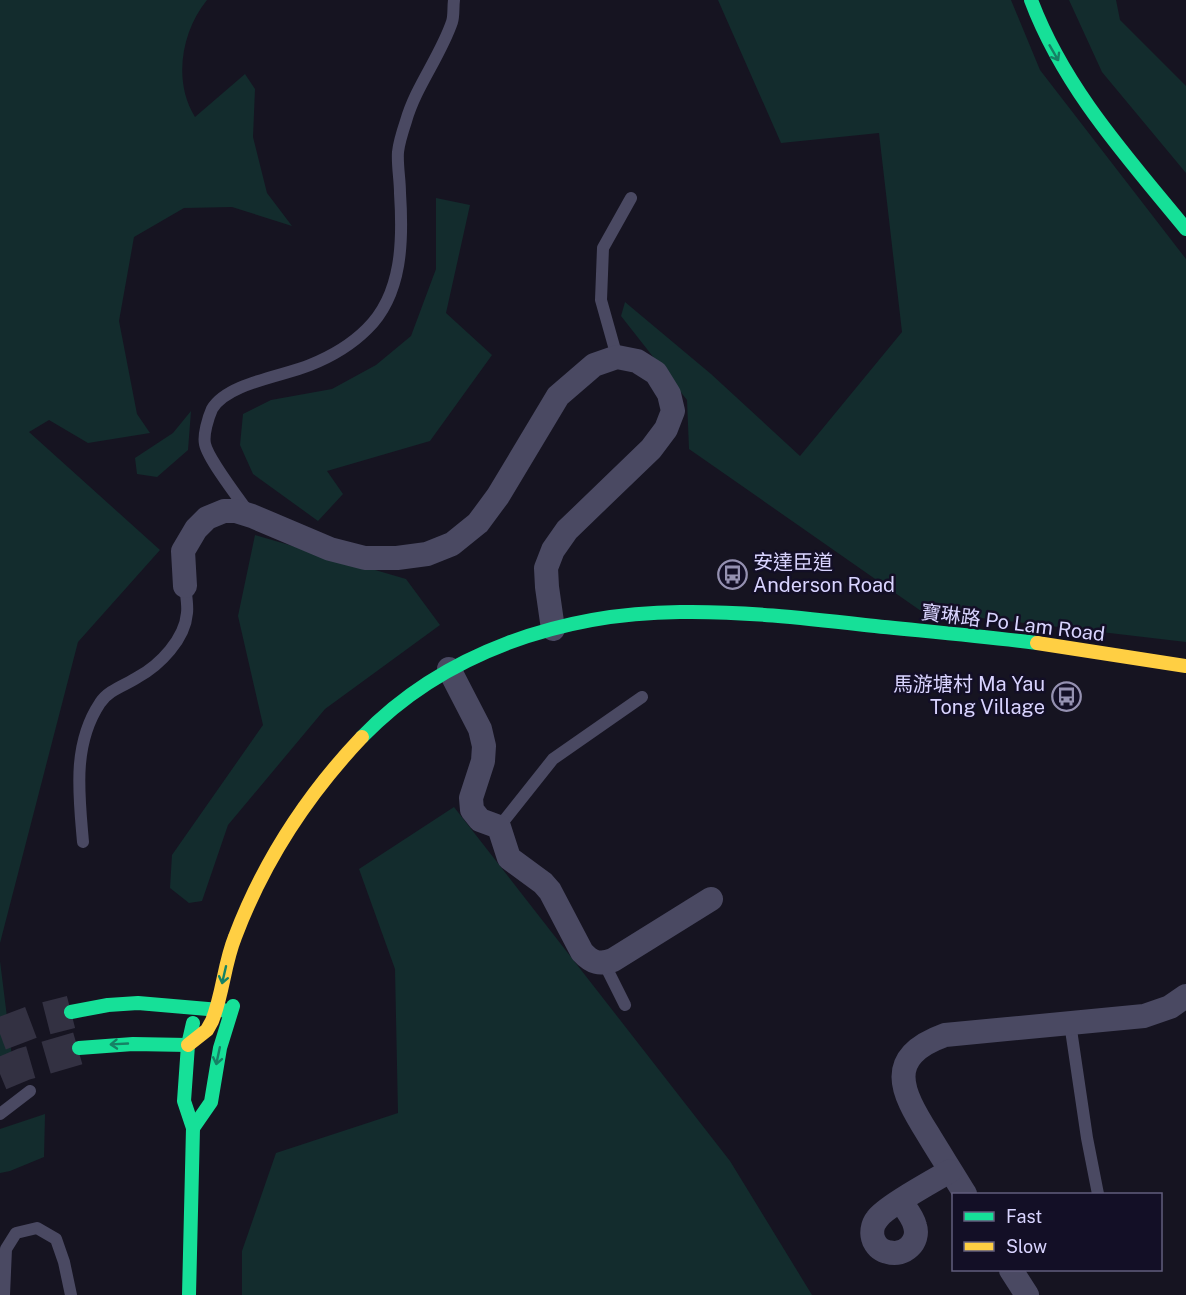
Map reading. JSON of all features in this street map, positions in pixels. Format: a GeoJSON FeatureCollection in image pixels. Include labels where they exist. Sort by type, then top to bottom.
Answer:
{"type":"FeatureCollection","features":[{"type":"Feature","properties":{"kind":"main road"},"geometry":{"type":"LineString","coordinates":[[1030,0],[1046,39],[1078,91],[1186,228]]}},
{"type":"Feature","properties":{"kind":"main road","name":"寶琳路 Po Lam Road"},"geometry":{"type":"LineString","coordinates":[[223,932],[244,915],[263,876],[311,798],[340,761],[366,734],[406,698],[449,669],[501,646],[554,629],[607,619],[709,612],[791,617],[1009,640],[1186,666]]}},
{"type":"Feature","properties":{"kind":"main road"},"geometry":{"type":"LineString","coordinates":[[244,915],[250,936]]}},
{"type":"Feature","properties":{"kind":"main road"},"geometry":{"type":"LineString","coordinates":[[79,1048],[133,1044],[188,1045],[207,1029],[216,1009],[230,954],[244,915]]}},
{"type":"Feature","properties":{"kind":"main road"},"geometry":{"type":"LineString","coordinates":[[194,1128],[211,1102],[220,1048],[238,991]]}},
{"type":"Feature","properties":{"kind":"main road"},"geometry":{"type":"LineString","coordinates":[[189,1295],[194,1128],[184,1101],[188,1045],[199,1002]]}},
{"type":"Feature","properties":{"kind":"main road"},"geometry":{"type":"LineString","coordinates":[[71,1012],[108,1005],[199,1002],[216,1009],[231,1011]]}},
{"type":"Feature","properties":{"kind":"street"},"geometry":{"type":"LineString","coordinates":[[185,586],[183,551],[196,529],[207,518],[224,511],[236,511],[252,516],[330,549],[364,558],[397,558],[427,554],[452,544],[477,523],[498,496],[558,396],[594,365],[617,357],[637,361],[656,373],[669,394],[673,411],[666,429],[651,449],[567,530],[553,550],[546,568],[554,629]]}},
{"type":"Feature","properties":{"kind":"street"},"geometry":{"type":"LineString","coordinates":[[449,669],[480,729],[484,746],[483,761],[471,798],[472,810],[480,820],[499,827],[508,858],[543,883],[550,891],[582,952],[588,959],[596,963],[614,960],[711,898]]}},
{"type":"Feature","properties":{"kind":"street"},"geometry":{"type":"LineString","coordinates":[[964,1193],[911,1107],[904,1090],[903,1072],[911,1055],[924,1043],[945,1035],[1144,1016],[1170,1007],[1186,996]]}},
{"type":"Feature","properties":{"kind":"street"},"geometry":{"type":"LineString","coordinates":[[901,1202],[951,1171]]}},
{"type":"Feature","properties":{"kind":"street"},"geometry":{"type":"LineString","coordinates":[[1012,1271],[1027,1295]]}},
{"type":"Feature","properties":{"kind":"lane"},"geometry":{"type":"LineString","coordinates":[[252,516],[224,477],[205,445],[206,428],[213,408],[230,393],[308,366],[339,351],[368,329],[384,306],[396,279],[400,256],[401,196],[398,151],[416,94],[452,21],[454,0]]}},
{"type":"Feature","properties":{"kind":"lane"},"geometry":{"type":"LineString","coordinates":[[617,357],[601,300],[603,249],[631,198]]}},
{"type":"Feature","properties":{"kind":"lane"},"geometry":{"type":"LineString","coordinates":[[83,842],[79,781],[81,746],[88,728],[101,701],[156,664],[183,632],[188,613],[185,586]]}},
{"type":"Feature","properties":{"kind":"lane"},"geometry":{"type":"LineString","coordinates":[[499,827],[553,759],[642,697]]}},
{"type":"Feature","properties":{"kind":"lane"},"geometry":{"type":"LineString","coordinates":[[604,963],[625,1005]]}},
{"type":"Feature","properties":{"kind":"lane"},"geometry":{"type":"LineString","coordinates":[[1070,1023],[1098,1193]]}},
{"type":"Feature","properties":{"kind":"lane"},"geometry":{"type":"LineString","coordinates":[[0,1114],[30,1091]]}},
{"type":"Feature","properties":{"kind":"lane"},"geometry":{"type":"LineString","coordinates":[[4,1295],[6,1249],[16,1233],[37,1228],[56,1239],[71,1295]]}},
{"type":"Feature","properties":{"kind":"green space"},"geometry":{"type":"Polygon","coordinates":[[[0,0],[207,0],[191,27],[183,57],[182,73],[188,103],[195,117],[245,74],[255,89],[253,137],[267,193],[292,226],[232,207],[184,208],[134,237],[119,321],[137,414],[150,433],[88,443],[49,420],[29,432],[160,550],[78,642],[0,943],[0,0]]]}},
{"type":"Feature","properties":{"kind":"green space"},"geometry":{"type":"Polygon","coordinates":[[[718,0],[1011,0],[1040,70],[1186,259],[1186,642],[921,611],[689,449],[687,400],[621,316],[625,302],[711,374],[800,456],[902,332],[879,133],[781,143],[718,0]]]}},
{"type":"Feature","properties":{"kind":"green space"},"geometry":{"type":"Polygon","coordinates":[[[1069,0],[1116,0],[1120,20],[1186,86],[1186,173],[1102,72],[1069,0]]]}},
{"type":"Feature","properties":{"kind":"green space"},"geometry":{"type":"Polygon","coordinates":[[[436,198],[470,205],[446,313],[492,355],[430,441],[327,471],[343,494],[318,521],[253,474],[240,445],[243,414],[271,400],[332,389],[376,365],[411,336],[436,269],[436,198]]]}},
{"type":"Feature","properties":{"kind":"green space"},"geometry":{"type":"Polygon","coordinates":[[[191,411],[188,450],[157,477],[137,474],[135,458],[173,433],[191,411]]]}},
{"type":"Feature","properties":{"kind":"green space"},"geometry":{"type":"Polygon","coordinates":[[[255,535],[406,579],[440,625],[325,709],[228,825],[202,901],[189,903],[170,888],[172,855],[263,725],[238,616],[255,535]]]}},
{"type":"Feature","properties":{"kind":"green space"},"geometry":{"type":"Polygon","coordinates":[[[454,807],[730,1161],[812,1295],[242,1295],[242,1251],[276,1153],[398,1113],[395,969],[359,869],[454,807]]]}},
{"type":"Feature","properties":{"kind":"green space"},"geometry":{"type":"Polygon","coordinates":[[[0,961],[13,1065],[0,1069],[0,961]]]}},
{"type":"Feature","properties":{"kind":"green space"},"geometry":{"type":"Polygon","coordinates":[[[45,1114],[44,1157],[0,1173],[0,1129],[45,1114]]]}},
{"type":"Feature","properties":{"kind":"tunnel"},"geometry":{"type":"LineString","coordinates":[[0,1034],[32,1022],[71,1012]]}},
{"type":"Feature","properties":{"kind":"tunnel"},"geometry":{"type":"LineString","coordinates":[[0,1074],[24,1064],[79,1048]]}},
{"type":"Feature","properties":{"kind":"traffic: fast"},"geometry":{"type":"LineString","coordinates":[[1031,0],[1061,63],[1079,92],[1120,148],[1186,229]]}},
{"type":"Feature","properties":{"kind":"traffic: fast"},"geometry":{"type":"LineString","coordinates":[[362,737],[394,707],[430,682],[468,660],[508,643],[592,620],[636,614],[726,613],[1037,643]]}},
{"type":"Feature","properties":{"kind":"traffic: fast"},"geometry":{"type":"LineString","coordinates":[[71,1012],[108,1005],[138,1003],[231,1011]]}},
{"type":"Feature","properties":{"kind":"traffic: fast"},"geometry":{"type":"LineString","coordinates":[[193,1128],[211,1102],[220,1048],[233,1006]]}},
{"type":"Feature","properties":{"kind":"traffic: fast"},"geometry":{"type":"LineString","coordinates":[[189,1295],[193,1128],[184,1101],[188,1045],[193,1023]]}},
{"type":"Feature","properties":{"kind":"traffic: fast"},"geometry":{"type":"LineString","coordinates":[[79,1048],[133,1044],[188,1045]]}},
{"type":"Feature","properties":{"kind":"traffic: slow"},"geometry":{"type":"LineString","coordinates":[[1037,643],[1186,666]]}},
{"type":"Feature","properties":{"kind":"traffic: slow"},"geometry":{"type":"LineString","coordinates":[[188,1045],[207,1030],[212,1021],[235,937],[246,909],[273,856],[305,806],[362,737]]}},
{"type":"Feature","properties":{"kind":"place","name":"安達臣道 Anderson Road"},"geometry":{"type":"Point","coordinates":[732,574]}},
{"type":"Feature","properties":{"kind":"place","name":"馬游塘村 Ma Yau Tong Village"},"geometry":{"type":"Point","coordinates":[1066,696]}}]}
